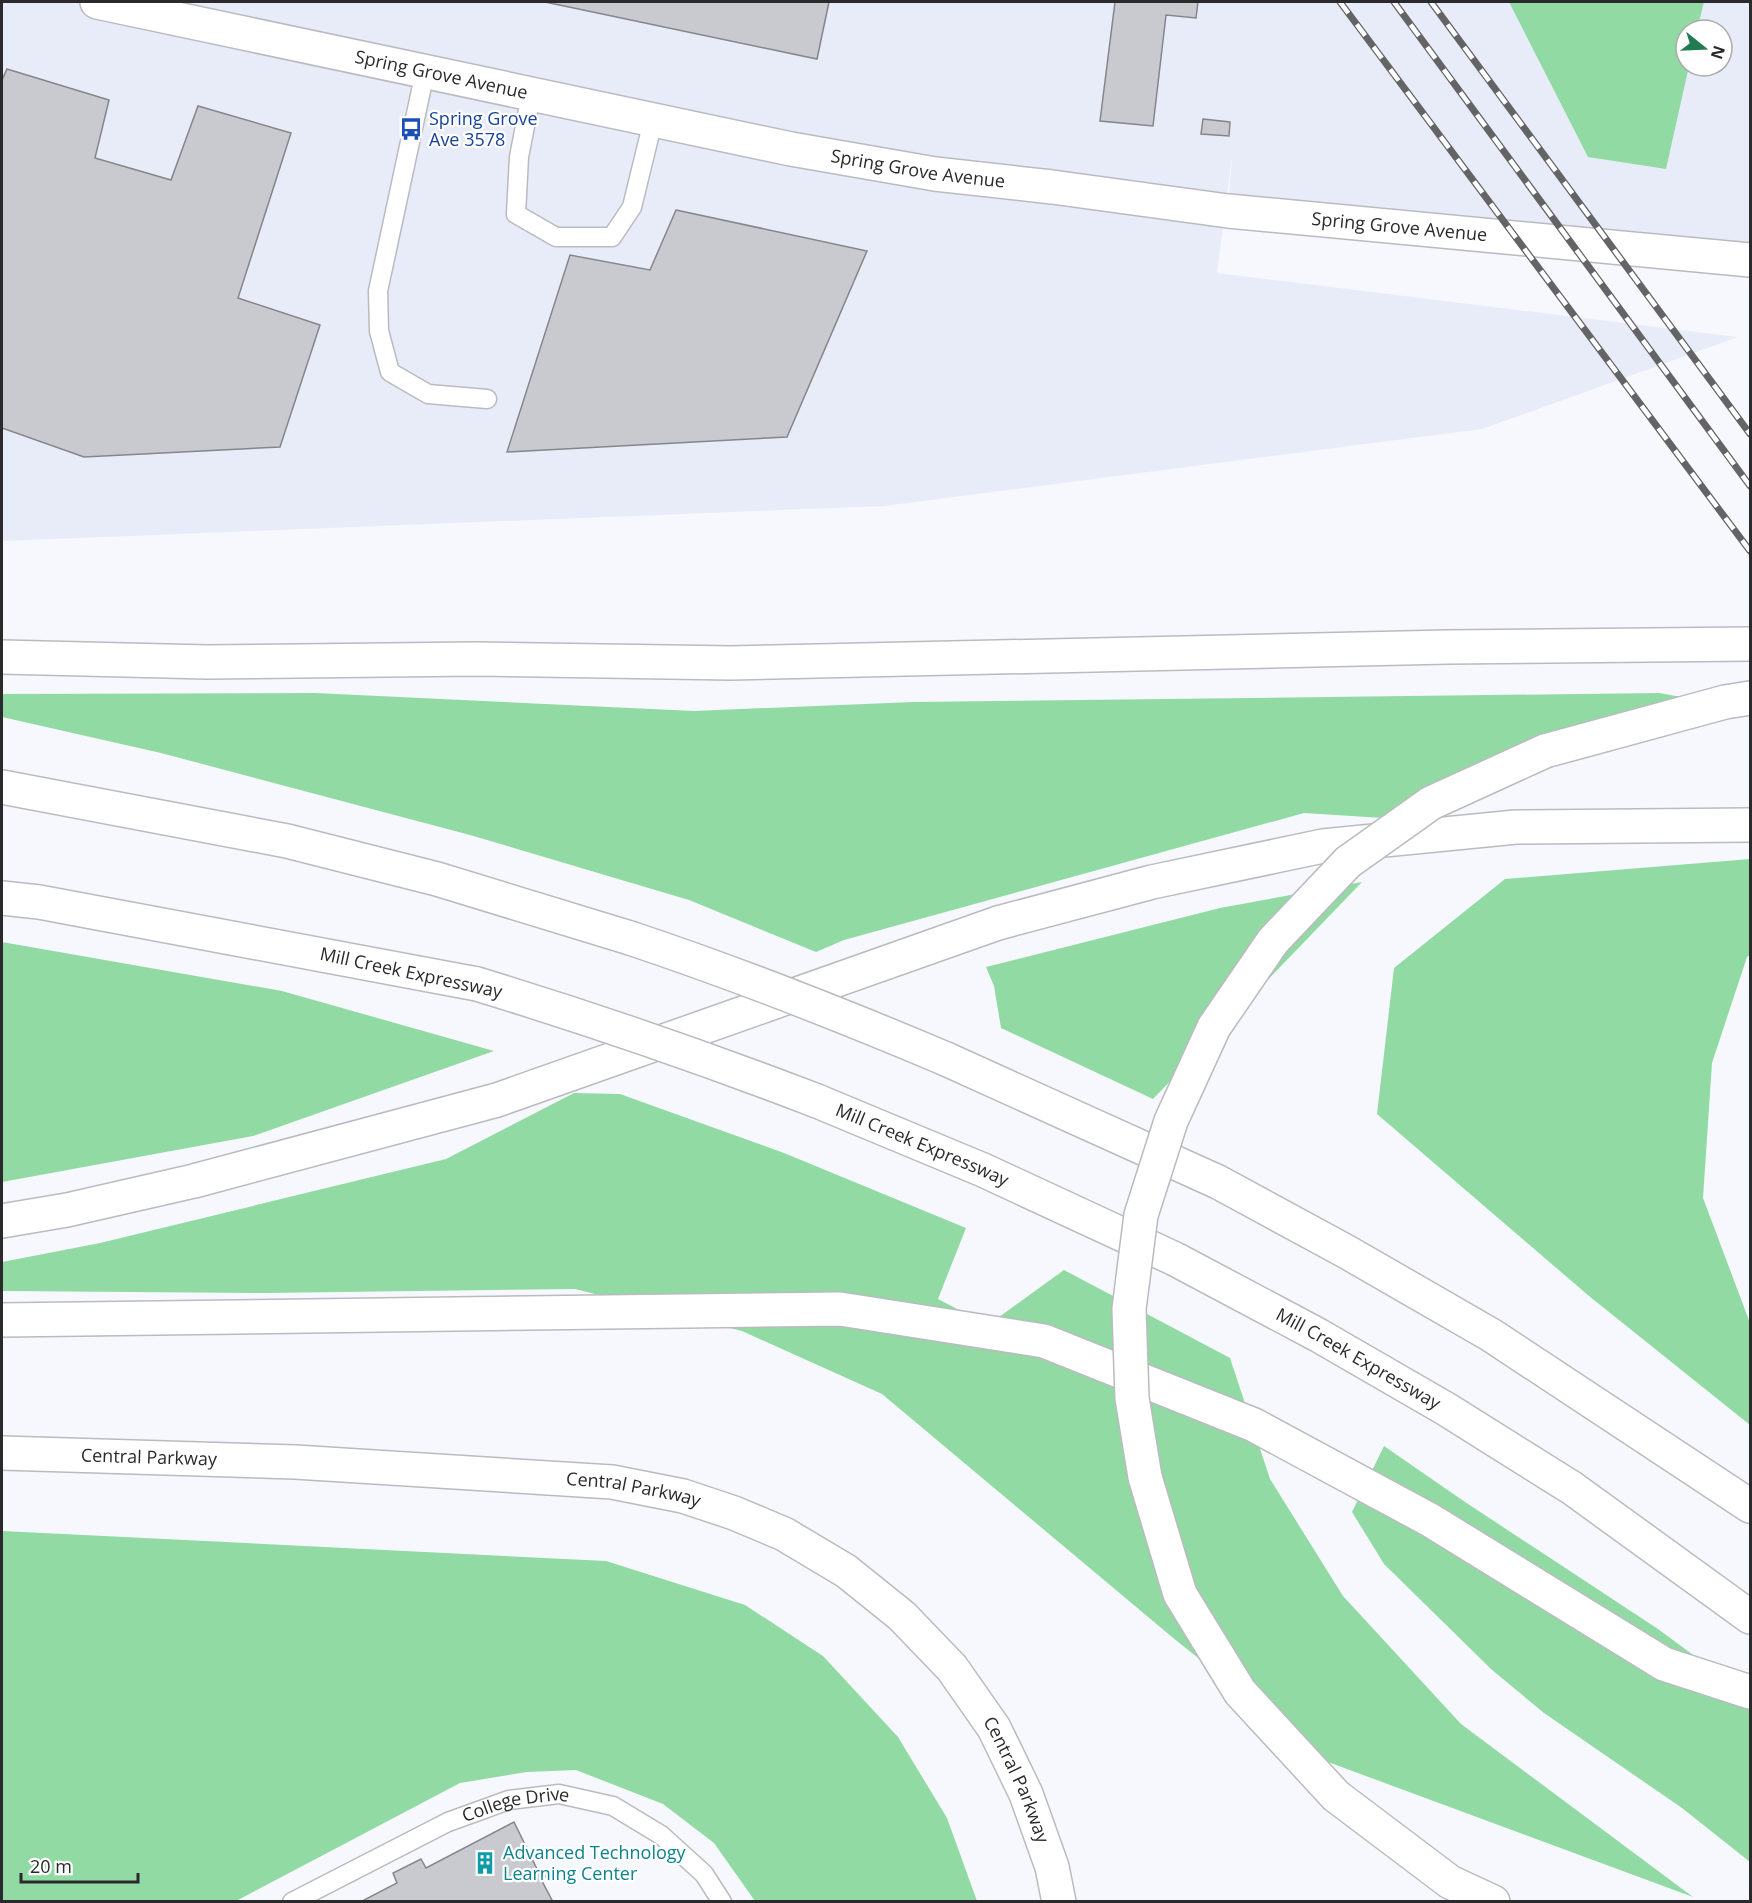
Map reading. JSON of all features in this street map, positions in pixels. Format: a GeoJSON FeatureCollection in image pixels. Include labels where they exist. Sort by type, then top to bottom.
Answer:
{"type":"FeatureCollection","features":[{"type":"Feature","properties":{"kind":"main road","name":"Spring Grove Avenue"},"geometry":{"type":"LineString","coordinates":[[97,2],[653,121],[791,149],[935,174],[1228,211],[1750,260]]}},
{"type":"Feature","properties":{"kind":"main road"},"geometry":{"type":"LineString","coordinates":[[2,657],[207,662],[476,659],[731,663],[1448,647],[1750,644]]}},
{"type":"Feature","properties":{"kind":"main road"},"geometry":{"type":"LineString","coordinates":[[1493,1902],[1450,1882],[1336,1796],[1240,1692],[1180,1594],[1144,1477],[1132,1398],[1129,1309],[1141,1215],[1170,1121],[1214,1027],[1273,941],[1348,862],[1431,803],[1545,751],[1725,702],[1750,698]]}},
{"type":"Feature","properties":{"kind":"main road"},"geometry":{"type":"LineString","coordinates":[[2,787],[286,841],[437,879],[630,938],[725,970],[849,1017],[1218,1182],[1491,1335],[1750,1506]]}},
{"type":"Feature","properties":{"kind":"main road"},"geometry":{"type":"LineString","coordinates":[[2,1221],[67,1210],[194,1181],[497,1100],[998,923],[1152,882],[1323,846],[1504,828],[1750,825]]}},
{"type":"Feature","properties":{"kind":"main road","name":"Mill Creek Expressway"},"geometry":{"type":"LineString","coordinates":[[2,897],[62,906],[477,984],[721,1064],[817,1101],[983,1170],[1143,1244],[1318,1335],[1446,1408],[1572,1488],[1750,1617]]}},
{"type":"Feature","properties":{"kind":"main road"},"geometry":{"type":"LineString","coordinates":[[2,1320],[840,1309],[1044,1341],[1254,1425],[1430,1520],[1664,1664],[1750,1692]]}},
{"type":"Feature","properties":{"kind":"main road","name":"Central Parkway"},"geometry":{"type":"LineString","coordinates":[[2,1453],[295,1462],[612,1482],[683,1496],[734,1513],[784,1534],[846,1571],[902,1616],[952,1668],[994,1728],[1026,1794],[1052,1867],[1059,1902]]}},
{"type":"Feature","properties":{"kind":"lane"},"geometry":{"type":"LineString","coordinates":[[425,72],[378,291],[379,331],[390,372],[428,394],[487,399]]}},
{"type":"Feature","properties":{"kind":"lane"},"geometry":{"type":"LineString","coordinates":[[531,95],[519,157],[516,214],[556,237],[612,237],[632,207],[653,121]]}},
{"type":"Feature","properties":{"kind":"lane","name":"College Drive"},"geometry":{"type":"LineString","coordinates":[[292,1902],[448,1822],[509,1800],[559,1794],[613,1806],[661,1835],[704,1874],[722,1902]]}},
{"type":"Feature","properties":{"kind":"shaded area"},"geometry":{"type":"Polygon","coordinates":[[[2,2],[1750,2],[1750,260],[1228,211],[1232,156],[1217,273],[1738,337],[1482,429],[884,506],[2,541],[2,2]]]}},
{"type":"Feature","properties":{"kind":"green space"},"geometry":{"type":"Polygon","coordinates":[[[1509,2],[1704,2],[1700,18],[1674,18],[1674,78],[1686,78],[1666,169],[1588,157],[1509,2]]]}},
{"type":"Feature","properties":{"kind":"green space"},"geometry":{"type":"Polygon","coordinates":[[[315,693],[694,711],[913,702],[1659,693],[1726,705],[1513,761],[1431,821],[1304,813],[844,940],[816,952],[689,900],[470,835],[161,753],[2,717],[2,694],[315,693]]]}},
{"type":"Feature","properties":{"kind":"green space"},"geometry":{"type":"Polygon","coordinates":[[[1750,859],[1750,955],[1747,957],[1712,1063],[1703,1198],[1750,1323],[1750,1425],[1589,1296],[1377,1114],[1394,968],[1505,879],[1750,859]]]}},
{"type":"Feature","properties":{"kind":"green space"},"geometry":{"type":"Polygon","coordinates":[[[1362,882],[1153,1099],[1001,1028],[994,986],[986,967],[1220,908],[1362,882]]]}},
{"type":"Feature","properties":{"kind":"green space"},"geometry":{"type":"Polygon","coordinates":[[[2,942],[282,991],[494,1051],[253,1136],[2,1182],[2,942]]]}},
{"type":"Feature","properties":{"kind":"green space"},"geometry":{"type":"Polygon","coordinates":[[[574,1093],[620,1094],[784,1153],[966,1228],[938,1299],[988,1325],[1064,1270],[1230,1358],[1270,1479],[1343,1596],[1461,1724],[1693,1897],[1328,1762],[1172,1637],[882,1394],[742,1331],[575,1289],[267,1293],[2,1291],[2,1262],[100,1243],[446,1159],[574,1093]]]}},
{"type":"Feature","properties":{"kind":"green space"},"geometry":{"type":"Polygon","coordinates":[[[1384,1446],[1658,1629],[1750,1697],[1750,1862],[1682,1808],[1544,1713],[1491,1669],[1384,1564],[1352,1512],[1384,1446]]]}},
{"type":"Feature","properties":{"kind":"green space"},"geometry":{"type":"Polygon","coordinates":[[[2,1531],[606,1561],[745,1605],[823,1656],[898,1737],[947,1818],[977,1901],[755,1901],[714,1843],[663,1804],[576,1770],[527,1772],[460,1783],[236,1901],[2,1901],[2,1531]]]}},
{"type":"Feature","properties":{"kind":"building"},"geometry":{"type":"Polygon","coordinates":[[[545,2],[829,2],[817,59],[545,2]]]}},
{"type":"Feature","properties":{"kind":"building"},"geometry":{"type":"Polygon","coordinates":[[[1115,2],[1198,2],[1196,18],[1166,15],[1153,126],[1100,121],[1115,2]]]}},
{"type":"Feature","properties":{"kind":"building"},"geometry":{"type":"Polygon","coordinates":[[[7,69],[109,100],[95,158],[171,180],[198,106],[291,133],[238,298],[320,325],[280,447],[84,457],[2,428],[2,80],[7,69]]]}},
{"type":"Feature","properties":{"kind":"building"},"geometry":{"type":"Polygon","coordinates":[[[1203,119],[1230,122],[1229,136],[1201,134],[1203,119]]]}},
{"type":"Feature","properties":{"kind":"building"},"geometry":{"type":"Polygon","coordinates":[[[676,210],[867,251],[787,437],[507,452],[570,255],[650,270],[676,210]]]}},
{"type":"Feature","properties":{"kind":"building","name":"Advanced Technology Learning Center"},"geometry":{"type":"Polygon","coordinates":[[[514,1822],[539,1873],[546,1869],[549,1875],[541,1879],[553,1902],[365,1902],[364,1900],[397,1883],[393,1873],[421,1859],[426,1868],[514,1822]]]}},
{"type":"Feature","properties":{"kind":"railway"},"geometry":{"type":"LineString","coordinates":[[1340,2],[1750,551]]}},
{"type":"Feature","properties":{"kind":"railway"},"geometry":{"type":"LineString","coordinates":[[1394,2],[1750,486]]}},
{"type":"Feature","properties":{"kind":"railway"},"geometry":{"type":"LineString","coordinates":[[1431,2],[1750,434]]}},
{"type":"Feature","properties":{"kind":"place","name":"Spring Grove Ave 3578"},"geometry":{"type":"Point","coordinates":[411,129]}},
{"type":"Feature","properties":{"kind":"place","name":"Advanced Technology Learning Center"},"geometry":{"type":"Point","coordinates":[485,1863]}}]}
